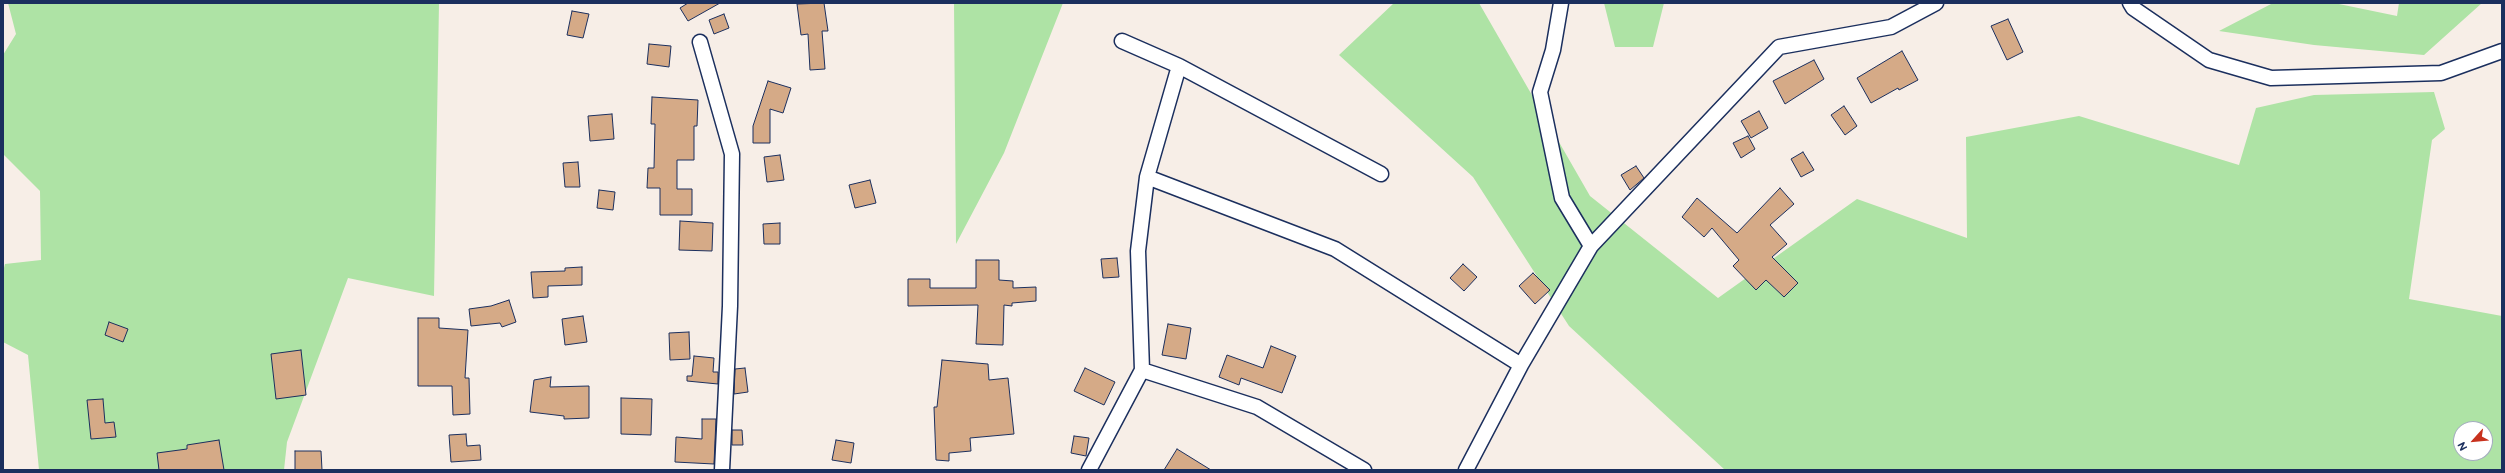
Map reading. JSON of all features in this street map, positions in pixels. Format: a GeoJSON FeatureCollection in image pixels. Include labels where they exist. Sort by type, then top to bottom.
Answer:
{"type":"FeatureCollection","features":[{"type":"Feature","properties":{"kind":"street"},"geometry":{"type":"LineString","coordinates":[[1561,3],[1553,50],[1540,92],[1562,198],[1591,246]]}},
{"type":"Feature","properties":{"kind":"street"},"geometry":{"type":"LineString","coordinates":[[1466,470],[1521,365],[1591,246],[1779,47],[1891,27],[1936,3]]}},
{"type":"Feature","properties":{"kind":"street"},"geometry":{"type":"LineString","coordinates":[[2130,3],[2133,8],[2209,60],[2271,78],[2441,73],[2502,51]]}},
{"type":"Feature","properties":{"kind":"street"},"geometry":{"type":"LineString","coordinates":[[1122,41],[1179,66],[1381,174]]}},
{"type":"Feature","properties":{"kind":"street"},"geometry":{"type":"LineString","coordinates":[[700,42],[732,154],[730,306],[722,470]]}},
{"type":"Feature","properties":{"kind":"street"},"geometry":{"type":"LineString","coordinates":[[1089,470],[1142,370],[1138,251],[1147,177],[1179,66]]}},
{"type":"Feature","properties":{"kind":"street"},"geometry":{"type":"LineString","coordinates":[[1147,177],[1335,249],[1521,365]]}},
{"type":"Feature","properties":{"kind":"street"},"geometry":{"type":"LineString","coordinates":[[1142,370],[1257,407],[1364,470]]}},
{"type":"Feature","properties":{"kind":"green space"},"geometry":{"type":"Polygon","coordinates":[[[8,3],[439,3],[434,296],[348,278],[287,442],[284,470],[39,470],[28,355],[3,342],[3,272],[5,264],[41,260],[40,191],[3,154],[3,55],[16,34],[8,3]]]}},
{"type":"Feature","properties":{"kind":"green space"},"geometry":{"type":"Polygon","coordinates":[[[954,3],[1063,3],[1004,153],[956,244],[954,3]]]}},
{"type":"Feature","properties":{"kind":"green space"},"geometry":{"type":"Polygon","coordinates":[[[1394,3],[1479,3],[1590,196],[1718,298],[1857,199],[1967,238],[1966,137],[2079,116],[2239,165],[2256,108],[2314,95],[2434,92],[2445,129],[2432,140],[2409,299],[2502,316],[2502,470],[1725,470],[1569,326],[1473,177],[1339,55],[1394,3]]]}},
{"type":"Feature","properties":{"kind":"green space"},"geometry":{"type":"Polygon","coordinates":[[[1604,3],[1664,3],[1653,47],[1615,47],[1604,3]]]}},
{"type":"Feature","properties":{"kind":"green space"},"geometry":{"type":"Polygon","coordinates":[[[2273,3],[2334,3],[2397,16],[2399,3],[2482,3],[2424,55],[2314,45],[2219,31],[2273,3]]]}},
{"type":"Feature","properties":{"kind":"building"},"geometry":{"type":"Polygon","coordinates":[[[688,3],[720,3],[688,21],[680,8],[688,3]]]}},
{"type":"Feature","properties":{"kind":"building"},"geometry":{"type":"Polygon","coordinates":[[[824,3],[828,31],[822,31],[825,69],[810,70],[808,34],[801,35],[797,4],[824,3]]]}},
{"type":"Feature","properties":{"kind":"building"},"geometry":{"type":"Polygon","coordinates":[[[572,11],[589,14],[583,38],[567,35],[572,11]]]}},
{"type":"Feature","properties":{"kind":"building"},"geometry":{"type":"Polygon","coordinates":[[[724,14],[729,28],[714,34],[709,20],[724,14]]]}},
{"type":"Feature","properties":{"kind":"building"},"geometry":{"type":"Polygon","coordinates":[[[2008,19],[2023,52],[2007,60],[1991,26],[2008,19]]]}},
{"type":"Feature","properties":{"kind":"building"},"geometry":{"type":"Polygon","coordinates":[[[649,44],[671,46],[669,67],[647,64],[649,44]]]}},
{"type":"Feature","properties":{"kind":"building"},"geometry":{"type":"Polygon","coordinates":[[[1902,51],[1918,80],[1899,90],[1898,88],[1871,103],[1857,78],[1902,51]]]}},
{"type":"Feature","properties":{"kind":"building"},"geometry":{"type":"Polygon","coordinates":[[[1814,60],[1824,79],[1785,104],[1773,81],[1814,60]]]}},
{"type":"Feature","properties":{"kind":"building"},"geometry":{"type":"Polygon","coordinates":[[[768,81],[791,88],[783,113],[770,109],[770,143],[753,143],[753,126],[768,81]]]}},
{"type":"Feature","properties":{"kind":"building"},"geometry":{"type":"Polygon","coordinates":[[[652,97],[698,100],[697,126],[694,126],[694,160],[677,160],[677,189],[692,189],[692,215],[660,215],[660,188],[647,188],[648,168],[654,168],[655,124],[651,124],[652,97]]]}},
{"type":"Feature","properties":{"kind":"building"},"geometry":{"type":"Polygon","coordinates":[[[1844,106],[1857,126],[1845,135],[1831,115],[1844,106]]]}},
{"type":"Feature","properties":{"kind":"building"},"geometry":{"type":"Polygon","coordinates":[[[1759,111],[1768,128],[1751,138],[1741,121],[1759,111]]]}},
{"type":"Feature","properties":{"kind":"building"},"geometry":{"type":"Polygon","coordinates":[[[612,114],[614,139],[590,141],[588,116],[612,114]]]}},
{"type":"Feature","properties":{"kind":"building"},"geometry":{"type":"Polygon","coordinates":[[[1748,136],[1755,149],[1741,158],[1733,143],[1748,136]]]}},
{"type":"Feature","properties":{"kind":"building"},"geometry":{"type":"Polygon","coordinates":[[[1803,152],[1814,170],[1801,177],[1791,159],[1803,152]]]}},
{"type":"Feature","properties":{"kind":"building"},"geometry":{"type":"Polygon","coordinates":[[[780,155],[784,180],[767,182],[764,157],[780,155]]]}},
{"type":"Feature","properties":{"kind":"building"},"geometry":{"type":"Polygon","coordinates":[[[578,162],[580,187],[565,187],[563,163],[578,162]]]}},
{"type":"Feature","properties":{"kind":"building"},"geometry":{"type":"Polygon","coordinates":[[[1636,166],[1644,178],[1630,190],[1621,175],[1636,166]]]}},
{"type":"Feature","properties":{"kind":"building"},"geometry":{"type":"Polygon","coordinates":[[[870,180],[876,203],[855,208],[849,185],[870,180]]]}},
{"type":"Feature","properties":{"kind":"building"},"geometry":{"type":"Polygon","coordinates":[[[1780,188],[1794,204],[1770,225],[1787,244],[1772,257],[1798,283],[1784,297],[1766,280],[1756,290],[1733,266],[1739,260],[1712,228],[1704,237],[1682,217],[1697,198],[1737,233],[1780,188]]]}},
{"type":"Feature","properties":{"kind":"building"},"geometry":{"type":"Polygon","coordinates":[[[599,190],[615,192],[613,210],[597,208],[599,190]]]}},
{"type":"Feature","properties":{"kind":"building"},"geometry":{"type":"Polygon","coordinates":[[[680,221],[713,223],[712,251],[679,250],[680,221]]]}},
{"type":"Feature","properties":{"kind":"building"},"geometry":{"type":"Polygon","coordinates":[[[780,223],[780,244],[764,244],[763,224],[780,223]]]}},
{"type":"Feature","properties":{"kind":"building"},"geometry":{"type":"Polygon","coordinates":[[[1117,258],[1119,277],[1103,278],[1101,259],[1117,258]]]}},
{"type":"Feature","properties":{"kind":"building"},"geometry":{"type":"Polygon","coordinates":[[[976,260],[999,260],[999,280],[1013,281],[1013,288],[1036,287],[1036,301],[1012,303],[1012,306],[1004,305],[1003,345],[976,344],[978,305],[908,306],[908,279],[930,279],[930,288],[976,288],[976,260]]]}},
{"type":"Feature","properties":{"kind":"building"},"geometry":{"type":"Polygon","coordinates":[[[1463,264],[1477,277],[1464,291],[1450,278],[1463,264]]]}},
{"type":"Feature","properties":{"kind":"building"},"geometry":{"type":"Polygon","coordinates":[[[582,267],[582,285],[548,286],[548,297],[533,298],[531,272],[565,271],[565,268],[582,267]]]}},
{"type":"Feature","properties":{"kind":"building"},"geometry":{"type":"Polygon","coordinates":[[[1533,273],[1550,290],[1535,304],[1519,286],[1533,273]]]}},
{"type":"Feature","properties":{"kind":"building"},"geometry":{"type":"Polygon","coordinates":[[[509,300],[516,322],[502,327],[500,323],[471,326],[469,309],[491,306],[509,300]]]}},
{"type":"Feature","properties":{"kind":"building"},"geometry":{"type":"Polygon","coordinates":[[[583,316],[587,342],[565,345],[562,319],[583,316]]]}},
{"type":"Feature","properties":{"kind":"building"},"geometry":{"type":"Polygon","coordinates":[[[418,318],[439,318],[439,328],[468,330],[465,378],[469,378],[470,414],[453,415],[452,386],[418,386],[418,318]]]}},
{"type":"Feature","properties":{"kind":"building"},"geometry":{"type":"Polygon","coordinates":[[[109,322],[128,329],[123,342],[105,335],[109,322]]]}},
{"type":"Feature","properties":{"kind":"building"},"geometry":{"type":"Polygon","coordinates":[[[1168,324],[1191,328],[1186,359],[1162,355],[1168,324]]]}},
{"type":"Feature","properties":{"kind":"building"},"geometry":{"type":"Polygon","coordinates":[[[689,332],[690,359],[670,360],[669,333],[689,332]]]}},
{"type":"Feature","properties":{"kind":"building"},"geometry":{"type":"Polygon","coordinates":[[[1271,346],[1296,356],[1282,393],[1241,378],[1239,385],[1219,377],[1227,355],[1263,368],[1271,346]]]}},
{"type":"Feature","properties":{"kind":"building"},"geometry":{"type":"Polygon","coordinates":[[[301,350],[306,395],[276,399],[271,354],[301,350]]]}},
{"type":"Feature","properties":{"kind":"building"},"geometry":{"type":"Polygon","coordinates":[[[694,356],[714,358],[713,372],[718,372],[718,384],[687,381],[687,376],[692,376],[694,356]]]}},
{"type":"Feature","properties":{"kind":"building"},"geometry":{"type":"Polygon","coordinates":[[[942,360],[988,364],[989,380],[1008,378],[1014,434],[970,438],[971,451],[949,453],[949,461],[936,460],[934,407],[937,407],[942,360]]]}},
{"type":"Feature","properties":{"kind":"building"},"geometry":{"type":"Polygon","coordinates":[[[745,368],[748,392],[734,394],[735,369],[745,368]]]}},
{"type":"Feature","properties":{"kind":"building"},"geometry":{"type":"Polygon","coordinates":[[[1085,368],[1115,382],[1104,405],[1074,391],[1085,368]]]}},
{"type":"Feature","properties":{"kind":"building"},"geometry":{"type":"Polygon","coordinates":[[[551,377],[550,387],[589,386],[589,418],[564,419],[564,416],[530,412],[534,380],[551,377]]]}},
{"type":"Feature","properties":{"kind":"building"},"geometry":{"type":"Polygon","coordinates":[[[621,398],[652,399],[651,435],[621,434],[621,398]]]}},
{"type":"Feature","properties":{"kind":"building"},"geometry":{"type":"Polygon","coordinates":[[[103,399],[105,423],[114,422],[116,437],[91,439],[87,400],[103,399]]]}},
{"type":"Feature","properties":{"kind":"building"},"geometry":{"type":"Polygon","coordinates":[[[702,419],[716,419],[714,464],[675,462],[676,437],[702,439],[702,419]]]}},
{"type":"Feature","properties":{"kind":"building"},"geometry":{"type":"Polygon","coordinates":[[[732,430],[742,430],[743,445],[732,445],[732,430]]]}},
{"type":"Feature","properties":{"kind":"building"},"geometry":{"type":"Polygon","coordinates":[[[466,434],[467,446],[480,445],[481,460],[451,462],[449,435],[466,434]]]}},
{"type":"Feature","properties":{"kind":"building"},"geometry":{"type":"Polygon","coordinates":[[[1074,436],[1089,438],[1086,456],[1071,453],[1074,436]]]}},
{"type":"Feature","properties":{"kind":"building"},"geometry":{"type":"Polygon","coordinates":[[[219,440],[224,470],[159,470],[157,453],[187,449],[187,445],[219,440]]]}},
{"type":"Feature","properties":{"kind":"building"},"geometry":{"type":"Polygon","coordinates":[[[836,440],[854,443],[851,463],[832,460],[836,440]]]}},
{"type":"Feature","properties":{"kind":"building"},"geometry":{"type":"Polygon","coordinates":[[[1177,449],[1211,470],[1164,470],[1177,449]]]}},
{"type":"Feature","properties":{"kind":"building"},"geometry":{"type":"Polygon","coordinates":[[[295,451],[321,451],[322,470],[295,470],[295,451]]]}}]}
